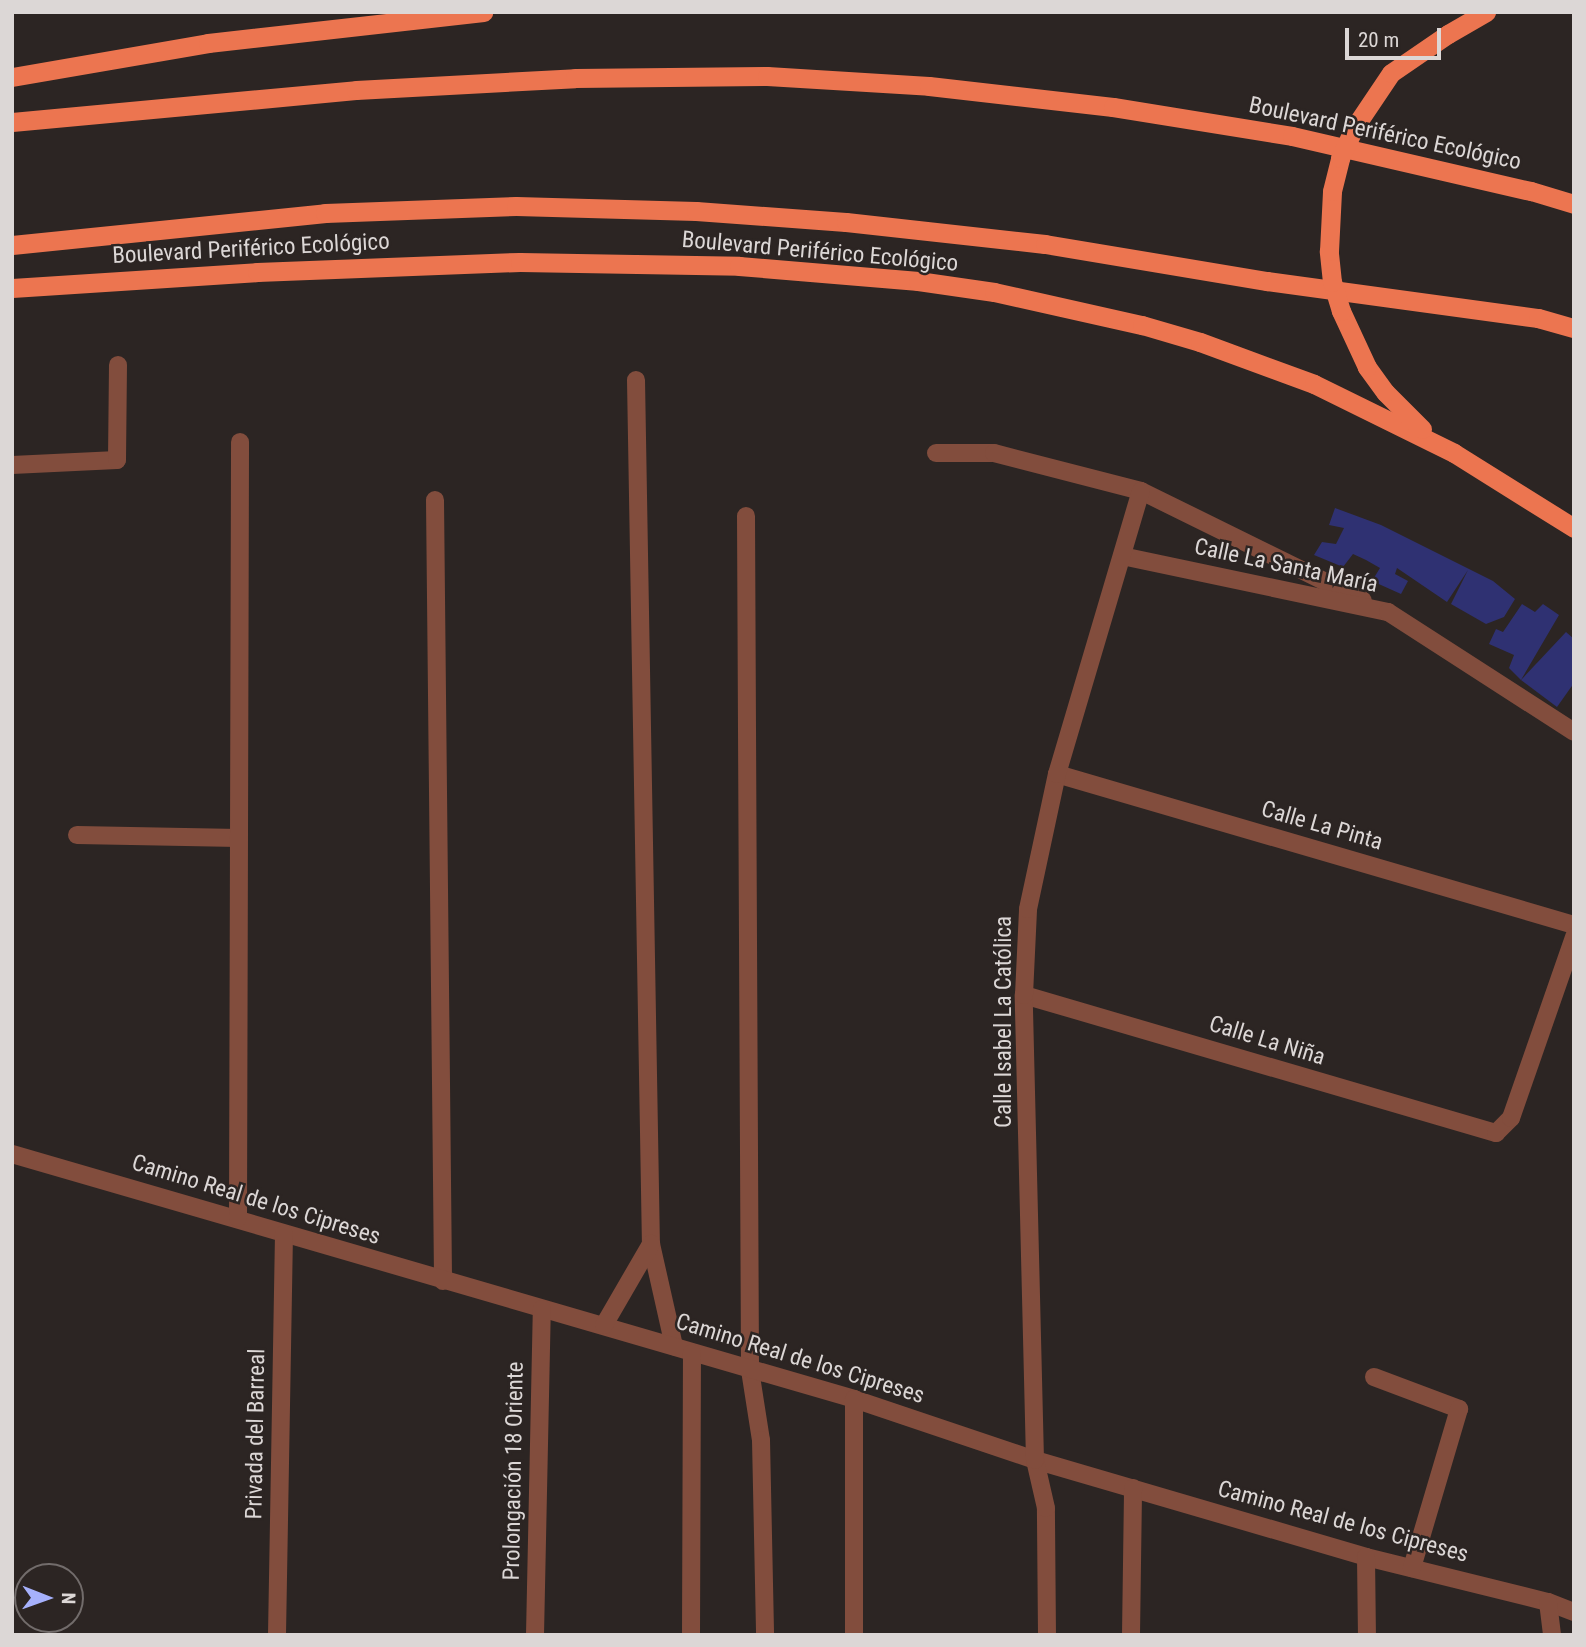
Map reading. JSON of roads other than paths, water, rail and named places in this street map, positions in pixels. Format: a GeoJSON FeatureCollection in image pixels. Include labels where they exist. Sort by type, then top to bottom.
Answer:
{"type":"FeatureCollection","features":[{"type":"Feature","properties":{"kind":"highway"},"geometry":{"type":"LineString","coordinates":[[12,77],[208,43],[483,12]]}},
{"type":"Feature","properties":{"kind":"highway"},"geometry":{"type":"LineString","coordinates":[[1454,453],[1406,415],[1385,392],[1357,349],[1332,282],[1328,221],[1340,158],[1371,99],[1391,73],[1486,12]]}},
{"type":"Feature","properties":{"kind":"highway","name":"Boulevard Periférico Ecológico"},"geometry":{"type":"LineString","coordinates":[[12,122],[369,90],[575,78],[767,76],[929,86],[1100,105],[1292,136],[1531,191],[1574,204]]}},
{"type":"Feature","properties":{"kind":"highway","name":"Boulevard Periférico Ecológico"},"geometry":{"type":"LineString","coordinates":[[12,245],[325,213],[543,207],[696,211],[846,222],[1045,244],[1267,281],[1538,318],[1574,328]]}},
{"type":"Feature","properties":{"kind":"highway","name":"Boulevard Periférico Ecológico"},"geometry":{"type":"LineString","coordinates":[[12,288],[284,271],[520,262],[739,267],[918,281],[1068,307],[1200,342],[1314,384],[1454,453],[1574,528]]}},
{"type":"Feature","properties":{"kind":"street"},"geometry":{"type":"LineString","coordinates":[[12,465],[117,460],[118,365]]}},
{"type":"Feature","properties":{"kind":"street"},"geometry":{"type":"LineString","coordinates":[[636,380],[652,1244],[674,1346]]}},
{"type":"Feature","properties":{"kind":"street"},"geometry":{"type":"LineString","coordinates":[[238,1218],[240,442]]}},
{"type":"Feature","properties":{"kind":"street"},"geometry":{"type":"LineString","coordinates":[[936,453],[994,453],[1141,491],[1388,612]]}},
{"type":"Feature","properties":{"kind":"street","name":"Calle Isabel La Católica"},"geometry":{"type":"LineString","coordinates":[[1047,1635],[1046,1508],[1035,1460],[1024,995],[1028,909],[1057,774],[1141,491]]}},
{"type":"Feature","properties":{"kind":"street"},"geometry":{"type":"LineString","coordinates":[[435,500],[443,1280]]}},
{"type":"Feature","properties":{"kind":"street"},"geometry":{"type":"LineString","coordinates":[[746,516],[750,1370],[761,1440],[765,1635]]}},
{"type":"Feature","properties":{"kind":"street","name":"Calle La Santa María"},"geometry":{"type":"LineString","coordinates":[[1122,556],[1388,612],[1574,732]]}},
{"type":"Feature","properties":{"kind":"street","name":"Calle La Pinta"},"geometry":{"type":"LineString","coordinates":[[1057,774],[1574,925]]}},
{"type":"Feature","properties":{"kind":"street"},"geometry":{"type":"LineString","coordinates":[[76,835],[239,838]]}},
{"type":"Feature","properties":{"kind":"street","name":"Calle La Niña"},"geometry":{"type":"LineString","coordinates":[[1024,995],[1496,1133],[1511,1118],[1574,937]]}},
{"type":"Feature","properties":{"kind":"street","name":"Camino Real de los Cipreses"},"geometry":{"type":"LineString","coordinates":[[12,1154],[854,1399],[1035,1460],[1366,1557],[1548,1602],[1574,1612]]}},
{"type":"Feature","properties":{"kind":"street","name":"Privada del Barreal"},"geometry":{"type":"LineString","coordinates":[[277,1635],[284,1234]]}},
{"type":"Feature","properties":{"kind":"street"},"geometry":{"type":"LineString","coordinates":[[604,1325],[652,1244]]}},
{"type":"Feature","properties":{"kind":"street","name":"Prolongación 18 Oriente"},"geometry":{"type":"LineString","coordinates":[[535,1635],[542,1309]]}},
{"type":"Feature","properties":{"kind":"street"},"geometry":{"type":"LineString","coordinates":[[691,1635],[692,1353]]}},
{"type":"Feature","properties":{"kind":"street"},"geometry":{"type":"LineString","coordinates":[[1374,1377],[1459,1409],[1412,1568]]}},
{"type":"Feature","properties":{"kind":"street"},"geometry":{"type":"LineString","coordinates":[[854,1399],[854,1635]]}},
{"type":"Feature","properties":{"kind":"street"},"geometry":{"type":"LineString","coordinates":[[1131,1635],[1133,1488]]}},
{"type":"Feature","properties":{"kind":"street"},"geometry":{"type":"LineString","coordinates":[[1366,1557],[1367,1635]]}},
{"type":"Feature","properties":{"kind":"street"},"geometry":{"type":"LineString","coordinates":[[1548,1602],[1552,1635]]}}]}
